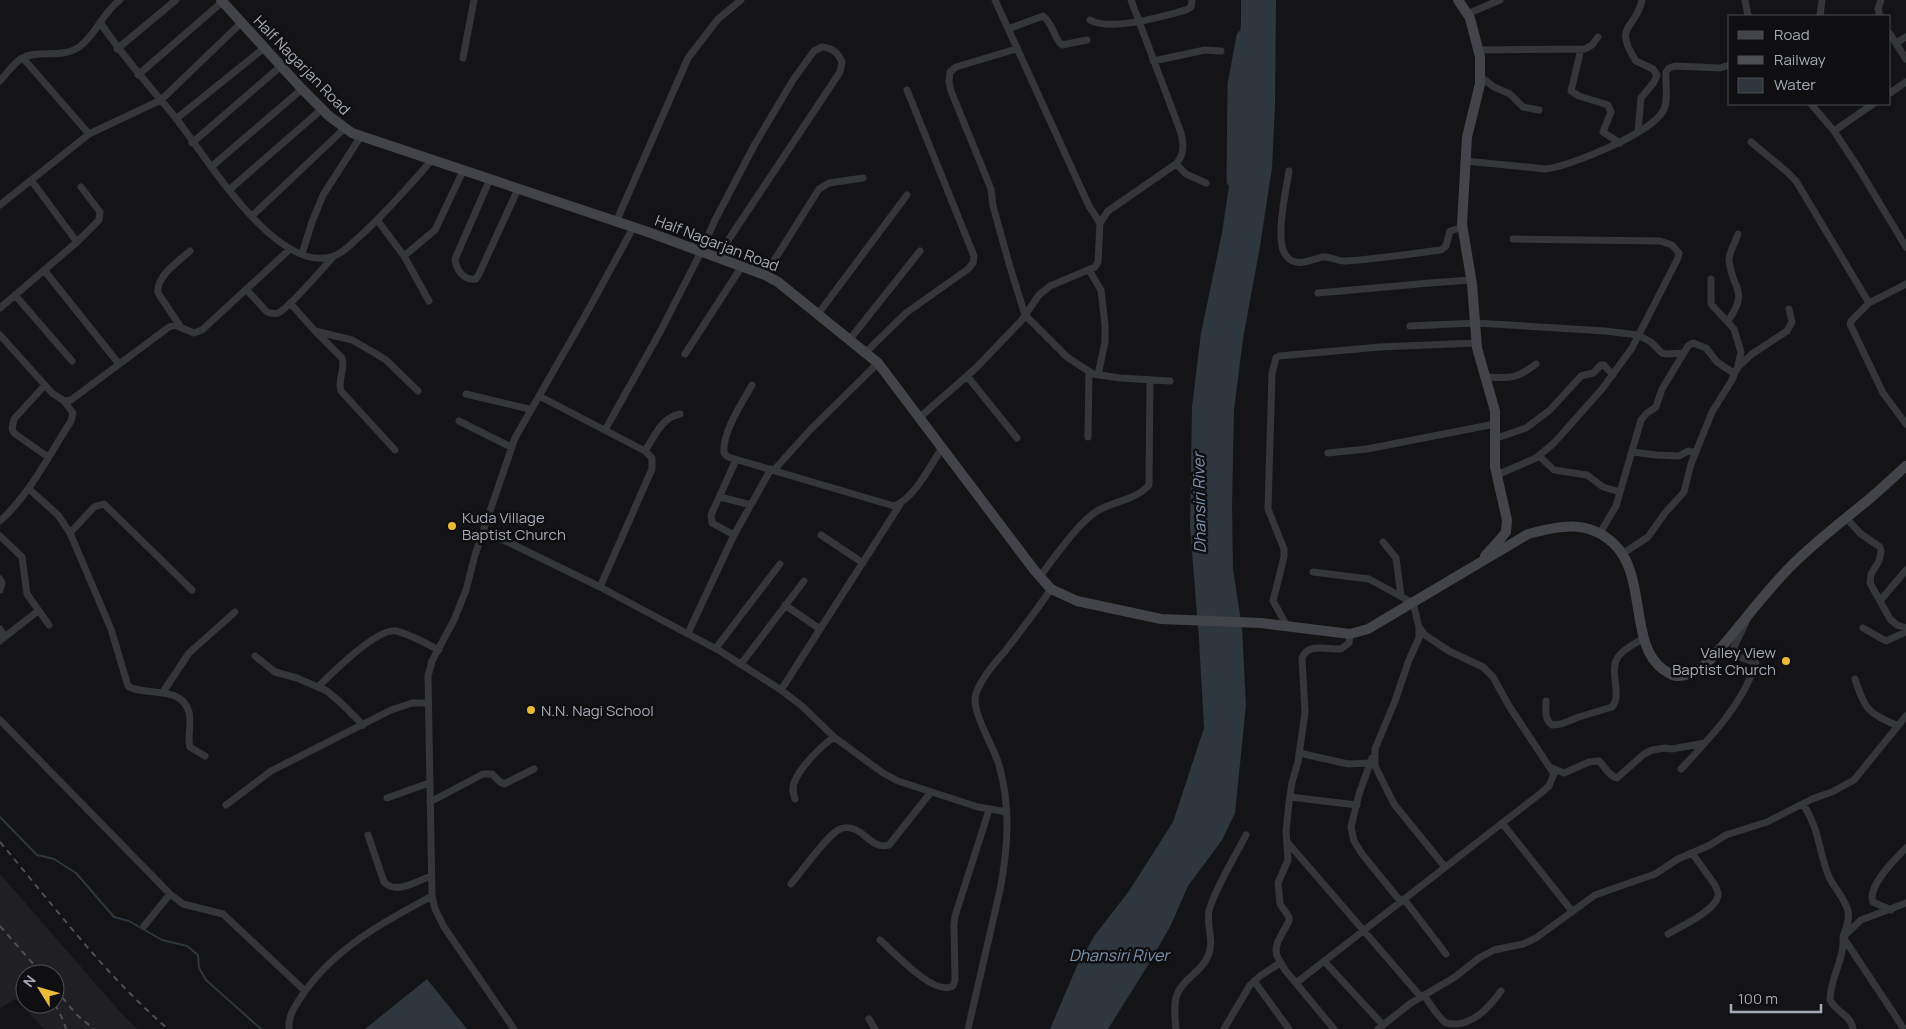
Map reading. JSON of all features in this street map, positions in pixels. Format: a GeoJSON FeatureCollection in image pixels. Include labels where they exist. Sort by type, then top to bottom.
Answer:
{"type":"FeatureCollection","features":[{"type":"Feature","properties":{"kind":"main road"},"geometry":{"type":"LineString","coordinates":[[1458,0],[1470,18],[1479,50],[1481,77],[1467,137],[1463,227],[1476,323],[1476,343],[1495,411],[1495,466],[1507,520],[1507,526],[1502,537],[1478,564]]}},
{"type":"Feature","properties":{"kind":"main road","name":"Half Nagarjan Road"},"geometry":{"type":"LineString","coordinates":[[221,1],[302,90],[344,129],[742,266],[778,282],[878,363],[1051,589],[1077,601],[1161,619],[1261,623],[1350,634]]}},
{"type":"Feature","properties":{"kind":"main road"},"geometry":{"type":"LineString","coordinates":[[1350,634],[1368,629],[1528,534],[1555,526],[1578,525],[1600,533],[1618,547],[1632,576],[1648,650],[1661,668],[1673,676],[1686,675],[1694,672],[1712,658],[1792,564],[1906,466]]}},
{"type":"Feature","properties":{"kind":"street"},"geometry":{"type":"LineString","coordinates":[[117,48],[176,0]]}},
{"type":"Feature","properties":{"kind":"street"},"geometry":{"type":"LineString","coordinates":[[463,58],[472,0]]}},
{"type":"Feature","properties":{"kind":"street"},"geometry":{"type":"LineString","coordinates":[[616,222],[688,58],[718,19],[741,0]]}},
{"type":"Feature","properties":{"kind":"street"},"geometry":{"type":"LineString","coordinates":[[995,0],[1089,206],[1100,223]]}},
{"type":"Feature","properties":{"kind":"street"},"geometry":{"type":"LineString","coordinates":[[919,418],[967,376],[1025,315],[1039,295],[1050,286],[1095,267],[1098,262],[1100,223],[1108,211],[1176,164],[1182,153],[1182,140],[1131,0]]}},
{"type":"Feature","properties":{"kind":"street"},"geometry":{"type":"LineString","coordinates":[[1090,20],[1103,24],[1138,22],[1186,10],[1191,6],[1192,0]]}},
{"type":"Feature","properties":{"kind":"street"},"geometry":{"type":"LineString","coordinates":[[1467,14],[1500,0]]}},
{"type":"Feature","properties":{"kind":"street"},"geometry":{"type":"LineString","coordinates":[[1638,131],[1641,98],[1654,82],[1657,75],[1653,69],[1636,61],[1625,38],[1625,31],[1639,10],[1642,0]]}},
{"type":"Feature","properties":{"kind":"street"},"geometry":{"type":"LineString","coordinates":[[1745,0],[1748,15]]}},
{"type":"Feature","properties":{"kind":"street"},"geometry":{"type":"LineString","coordinates":[[1820,15],[1822,0]]}},
{"type":"Feature","properties":{"kind":"street"},"geometry":{"type":"LineString","coordinates":[[1880,0],[1878,9],[1880,15]]}},
{"type":"Feature","properties":{"kind":"street"},"geometry":{"type":"LineString","coordinates":[[0,81],[15,63],[23,58],[35,54],[68,52],[79,47],[116,1]]}},
{"type":"Feature","properties":{"kind":"street"},"geometry":{"type":"LineString","coordinates":[[138,74],[221,1]]}},
{"type":"Feature","properties":{"kind":"street"},"geometry":{"type":"LineString","coordinates":[[1008,29],[1043,16],[1048,20],[1055,39],[1062,45],[1087,40]]}},
{"type":"Feature","properties":{"kind":"street"},"geometry":{"type":"LineString","coordinates":[[100,22],[117,48],[176,119],[192,143],[229,190],[268,232],[290,249],[317,258],[333,257],[340,254],[378,221],[431,160]]}},
{"type":"Feature","properties":{"kind":"street"},"geometry":{"type":"LineString","coordinates":[[0,205],[89,134],[161,100],[241,23]]}},
{"type":"Feature","properties":{"kind":"street"},"geometry":{"type":"LineString","coordinates":[[1479,50],[1581,49],[1589,47],[1598,36]]}},
{"type":"Feature","properties":{"kind":"street"},"geometry":{"type":"LineString","coordinates":[[1891,36],[1906,59]]}},
{"type":"Feature","properties":{"kind":"street"},"geometry":{"type":"LineString","coordinates":[[1896,43],[1906,37]]}},
{"type":"Feature","properties":{"kind":"street"},"geometry":{"type":"LineString","coordinates":[[176,119],[264,48]]}},
{"type":"Feature","properties":{"kind":"street"},"geometry":{"type":"LineString","coordinates":[[605,430],[660,332],[751,152],[793,80],[809,56],[818,48],[832,49],[840,58],[842,67],[717,258]]}},
{"type":"Feature","properties":{"kind":"street"},"geometry":{"type":"LineString","coordinates":[[1016,49],[956,67],[950,72],[949,82],[991,189],[993,206],[1025,315],[1067,357],[1089,372],[1098,375],[1170,381]]}},
{"type":"Feature","properties":{"kind":"street"},"geometry":{"type":"LineString","coordinates":[[1581,49],[1571,91],[1579,96],[1608,105],[1611,112],[1603,132],[1620,143]]}},
{"type":"Feature","properties":{"kind":"street"},"geometry":{"type":"LineString","coordinates":[[1153,61],[1205,50],[1221,51]]}},
{"type":"Feature","properties":{"kind":"street"},"geometry":{"type":"LineString","coordinates":[[23,58],[89,134]]}},
{"type":"Feature","properties":{"kind":"street"},"geometry":{"type":"LineString","coordinates":[[192,143],[281,66]]}},
{"type":"Feature","properties":{"kind":"street"},"geometry":{"type":"LineString","coordinates":[[1466,162],[1552,168],[1620,143],[1658,117],[1664,109],[1666,72],[1669,68],[1675,66],[1720,68],[1728,66]]}},
{"type":"Feature","properties":{"kind":"street"},"geometry":{"type":"LineString","coordinates":[[1481,77],[1494,87],[1510,94],[1523,107],[1539,110]]}},
{"type":"Feature","properties":{"kind":"street"},"geometry":{"type":"LineString","coordinates":[[1891,92],[1906,82]]}},
{"type":"Feature","properties":{"kind":"street"},"geometry":{"type":"LineString","coordinates":[[211,167],[302,90]]}},
{"type":"Feature","properties":{"kind":"street"},"geometry":{"type":"LineString","coordinates":[[866,352],[906,313],[968,269],[973,263],[974,256],[907,90]]}},
{"type":"Feature","properties":{"kind":"street"},"geometry":{"type":"LineString","coordinates":[[1813,105],[1834,131],[1859,169],[1906,247]]}},
{"type":"Feature","properties":{"kind":"street"},"geometry":{"type":"LineString","coordinates":[[1834,131],[1873,105]]}},
{"type":"Feature","properties":{"kind":"street"},"geometry":{"type":"LineString","coordinates":[[229,190],[322,109]]}},
{"type":"Feature","properties":{"kind":"street"},"geometry":{"type":"LineString","coordinates":[[252,216],[344,129]]}},
{"type":"Feature","properties":{"kind":"street"},"geometry":{"type":"LineString","coordinates":[[302,254],[323,195],[361,136]]}},
{"type":"Feature","properties":{"kind":"street"},"geometry":{"type":"LineString","coordinates":[[1751,142],[1796,181],[1869,303]]}},
{"type":"Feature","properties":{"kind":"street"},"geometry":{"type":"LineString","coordinates":[[1176,164],[1186,174],[1206,183]]}},
{"type":"Feature","properties":{"kind":"street"},"geometry":{"type":"LineString","coordinates":[[404,256],[435,230],[463,171]]}},
{"type":"Feature","properties":{"kind":"street"},"geometry":{"type":"LineString","coordinates":[[1288,171],[1281,230],[1283,250],[1291,260],[1305,263],[1326,257],[1345,261],[1441,250],[1446,246],[1450,231],[1463,227]]}},
{"type":"Feature","properties":{"kind":"street"},"geometry":{"type":"LineString","coordinates":[[765,275],[819,189],[829,183],[863,178]]}},
{"type":"Feature","properties":{"kind":"street"},"geometry":{"type":"LineString","coordinates":[[490,179],[454,259],[455,265],[469,279],[476,279],[479,274],[518,189]]}},
{"type":"Feature","properties":{"kind":"street"},"geometry":{"type":"LineString","coordinates":[[31,180],[77,242]]}},
{"type":"Feature","properties":{"kind":"street"},"geometry":{"type":"LineString","coordinates":[[0,308],[77,242],[99,220],[100,212],[81,187]]}},
{"type":"Feature","properties":{"kind":"street"},"geometry":{"type":"LineString","coordinates":[[818,314],[907,195]]}},
{"type":"Feature","properties":{"kind":"street"},"geometry":{"type":"LineString","coordinates":[[378,221],[404,256],[429,301]]}},
{"type":"Feature","properties":{"kind":"street"},"geometry":{"type":"LineString","coordinates":[[514,1029],[444,927],[435,909],[431,876],[428,676],[432,661],[454,620],[467,585],[511,447],[530,409],[633,228]]}},
{"type":"Feature","properties":{"kind":"street"},"geometry":{"type":"LineString","coordinates":[[1728,321],[1740,297],[1729,258],[1738,234]]}},
{"type":"Feature","properties":{"kind":"street"},"geometry":{"type":"LineString","coordinates":[[1497,475],[1529,463],[1539,456],[1560,437],[1613,375],[1632,348],[1679,253],[1676,248],[1660,240],[1513,239]]}},
{"type":"Feature","properties":{"kind":"street"},"geometry":{"type":"LineString","coordinates":[[64,401],[71,400],[169,327],[180,326],[194,333],[202,330],[290,249]]}},
{"type":"Feature","properties":{"kind":"street"},"geometry":{"type":"LineString","coordinates":[[180,326],[158,293],[157,288],[162,278],[190,251]]}},
{"type":"Feature","properties":{"kind":"street"},"geometry":{"type":"LineString","coordinates":[[850,339],[920,251]]}},
{"type":"Feature","properties":{"kind":"street"},"geometry":{"type":"LineString","coordinates":[[246,289],[267,312],[271,314],[277,313],[290,303],[333,257]]}},
{"type":"Feature","properties":{"kind":"street"},"geometry":{"type":"LineString","coordinates":[[685,354],[742,266]]}},
{"type":"Feature","properties":{"kind":"street"},"geometry":{"type":"LineString","coordinates":[[44,270],[118,364]]}},
{"type":"Feature","properties":{"kind":"street"},"geometry":{"type":"LineString","coordinates":[[1089,270],[1101,290],[1105,325],[1105,342],[1098,375]]}},
{"type":"Feature","properties":{"kind":"street"},"geometry":{"type":"LineString","coordinates":[[1622,554],[1648,537],[1665,513],[1684,492],[1690,467],[1712,412],[1737,370],[1741,349],[1734,329],[1711,304],[1711,279]]}},
{"type":"Feature","properties":{"kind":"street"},"geometry":{"type":"LineString","coordinates":[[1318,293],[1426,282],[1471,280]]}},
{"type":"Feature","properties":{"kind":"street"},"geometry":{"type":"LineString","coordinates":[[1906,284],[1869,303],[1851,320],[1850,324],[1883,393],[1906,424]]}},
{"type":"Feature","properties":{"kind":"street"},"geometry":{"type":"LineString","coordinates":[[15,295],[72,361]]}},
{"type":"Feature","properties":{"kind":"street"},"geometry":{"type":"LineString","coordinates":[[290,303],[342,358],[343,370],[339,384],[341,391],[395,450]]}},
{"type":"Feature","properties":{"kind":"street"},"geometry":{"type":"LineString","coordinates":[[1737,370],[1752,354],[1787,331],[1792,322],[1789,310]]}},
{"type":"Feature","properties":{"kind":"street"},"geometry":{"type":"LineString","coordinates":[[1410,326],[1476,323],[1638,335],[1654,344],[1662,353],[1684,354]]}},
{"type":"Feature","properties":{"kind":"street"},"geometry":{"type":"LineString","coordinates":[[315,331],[352,340],[374,352],[386,360],[418,391]]}},
{"type":"Feature","properties":{"kind":"street"},"geometry":{"type":"LineString","coordinates":[[0,521],[16,506],[29,489],[72,416],[71,410],[64,401],[52,393],[1,339]]}},
{"type":"Feature","properties":{"kind":"street"},"geometry":{"type":"LineString","coordinates":[[1287,626],[1273,601],[1283,565],[1284,549],[1268,509],[1272,373],[1276,358],[1279,356],[1380,347],[1476,343]]}},
{"type":"Feature","properties":{"kind":"street"},"geometry":{"type":"LineString","coordinates":[[1600,533],[1614,511],[1641,420],[1646,413],[1656,408],[1662,389],[1691,344],[1696,343],[1706,348],[1717,362],[1737,370]]}},
{"type":"Feature","properties":{"kind":"street"},"geometry":{"type":"LineString","coordinates":[[688,632],[734,535],[773,470],[810,430],[878,363]]}},
{"type":"Feature","properties":{"kind":"street"},"geometry":{"type":"LineString","coordinates":[[1485,377],[1508,378],[1520,375],[1536,364]]}},
{"type":"Feature","properties":{"kind":"street"},"geometry":{"type":"LineString","coordinates":[[1494,439],[1526,428],[1550,410],[1581,376],[1593,373],[1601,365],[1613,375]]}},
{"type":"Feature","properties":{"kind":"street"},"geometry":{"type":"LineString","coordinates":[[1088,437],[1089,372]]}},
{"type":"Feature","properties":{"kind":"street"},"geometry":{"type":"LineString","coordinates":[[967,376],[1017,438]]}},
{"type":"Feature","properties":{"kind":"street"},"geometry":{"type":"LineString","coordinates":[[1040,576],[1078,530],[1096,512],[1141,493],[1149,485],[1151,478],[1150,380]]}},
{"type":"Feature","properties":{"kind":"street"},"geometry":{"type":"LineString","coordinates":[[752,384],[725,441],[724,453],[728,457],[894,506],[901,503]]}},
{"type":"Feature","properties":{"kind":"street"},"geometry":{"type":"LineString","coordinates":[[45,385],[17,415],[12,424],[12,429],[14,433],[48,457]]}},
{"type":"Feature","properties":{"kind":"street"},"geometry":{"type":"LineString","coordinates":[[466,394],[530,409]]}},
{"type":"Feature","properties":{"kind":"street"},"geometry":{"type":"LineString","coordinates":[[539,396],[645,451],[652,458],[652,469],[600,587]]}},
{"type":"Feature","properties":{"kind":"street"},"geometry":{"type":"LineString","coordinates":[[645,451],[666,420],[680,414]]}},
{"type":"Feature","properties":{"kind":"street"},"geometry":{"type":"LineString","coordinates":[[459,421],[511,447]]}},
{"type":"Feature","properties":{"kind":"street"},"geometry":{"type":"LineString","coordinates":[[1328,453],[1366,449],[1495,424]]}},
{"type":"Feature","properties":{"kind":"street"},"geometry":{"type":"LineString","coordinates":[[782,690],[901,503],[910,495],[942,448]]}},
{"type":"Feature","properties":{"kind":"street"},"geometry":{"type":"LineString","coordinates":[[1633,452],[1679,456],[1688,451],[1696,452]]}},
{"type":"Feature","properties":{"kind":"street"},"geometry":{"type":"LineString","coordinates":[[1539,456],[1554,470],[1587,475],[1602,487],[1620,492]]}},
{"type":"Feature","properties":{"kind":"street"},"geometry":{"type":"LineString","coordinates":[[734,535],[717,527],[711,520],[711,515],[736,460]]}},
{"type":"Feature","properties":{"kind":"street"},"geometry":{"type":"LineString","coordinates":[[29,489],[58,515],[70,533],[111,629],[128,686],[138,690],[163,692],[181,701],[186,706],[190,717],[190,747],[205,756]]}},
{"type":"Feature","properties":{"kind":"street"},"geometry":{"type":"LineString","coordinates":[[720,497],[751,505]]}},
{"type":"Feature","properties":{"kind":"street"},"geometry":{"type":"LineString","coordinates":[[70,533],[94,507],[104,504],[192,590]]}},
{"type":"Feature","properties":{"kind":"street"},"geometry":{"type":"LineString","coordinates":[[1846,518],[1860,534],[1881,549],[1879,561],[1870,579],[1870,583],[1893,623],[1906,628]]}},
{"type":"Feature","properties":{"kind":"street"},"geometry":{"type":"LineString","coordinates":[[483,532],[510,543],[600,587],[716,648],[782,690],[802,706],[834,737],[892,778],[989,810],[1007,812]]}},
{"type":"Feature","properties":{"kind":"street"},"geometry":{"type":"LineString","coordinates":[[821,535],[863,563]]}},
{"type":"Feature","properties":{"kind":"street"},"geometry":{"type":"LineString","coordinates":[[0,536],[22,557],[25,588],[29,599],[49,625]]}},
{"type":"Feature","properties":{"kind":"street"},"geometry":{"type":"LineString","coordinates":[[1383,542],[1396,558],[1401,596]]}},
{"type":"Feature","properties":{"kind":"street"},"geometry":{"type":"LineString","coordinates":[[716,648],[780,564]]}},
{"type":"Feature","properties":{"kind":"street"},"geometry":{"type":"LineString","coordinates":[[1880,601],[1906,570]]}},
{"type":"Feature","properties":{"kind":"street"},"geometry":{"type":"LineString","coordinates":[[1313,572],[1369,579],[1413,603],[1419,627],[1419,638],[1375,748],[1359,794],[1351,827],[1354,841],[1362,854],[1446,954]]}},
{"type":"Feature","properties":{"kind":"street"},"geometry":{"type":"LineString","coordinates":[[0,579],[2,583],[0,590]]}},
{"type":"Feature","properties":{"kind":"street"},"geometry":{"type":"LineString","coordinates":[[741,664],[804,581]]}},
{"type":"Feature","properties":{"kind":"street"},"geometry":{"type":"LineString","coordinates":[[968,1029],[1000,890],[1006,846],[1007,812],[1006,792],[999,765],[994,748],[976,711],[976,695],[989,671],[1051,589]]}},
{"type":"Feature","properties":{"kind":"street"},"geometry":{"type":"LineString","coordinates":[[785,606],[820,629]]}},
{"type":"Feature","properties":{"kind":"street"},"geometry":{"type":"LineString","coordinates":[[1,640],[38,611]]}},
{"type":"Feature","properties":{"kind":"street"},"geometry":{"type":"LineString","coordinates":[[1681,769],[1706,743],[1740,697],[1753,672],[1756,663],[1738,656],[1734,648],[1752,611]]}},
{"type":"Feature","properties":{"kind":"street"},"geometry":{"type":"LineString","coordinates":[[163,692],[189,653],[235,612]]}},
{"type":"Feature","properties":{"kind":"street"},"geometry":{"type":"LineString","coordinates":[[1296,983],[1549,786],[1554,774],[1487,670],[1431,640],[1425,636],[1419,627]]}},
{"type":"Feature","properties":{"kind":"street"},"geometry":{"type":"LineString","coordinates":[[1863,628],[1880,639],[1886,640],[1906,632]]}},
{"type":"Feature","properties":{"kind":"street"},"geometry":{"type":"LineString","coordinates":[[0,629],[3,634],[1,640]]}},
{"type":"Feature","properties":{"kind":"street"},"geometry":{"type":"LineString","coordinates":[[318,686],[382,632],[395,631],[439,650]]}},
{"type":"Feature","properties":{"kind":"street"},"geometry":{"type":"LineString","coordinates":[[1334,1029],[1280,963],[1276,949],[1278,941],[1289,921],[1289,917],[1280,904],[1278,884],[1288,865],[1289,853],[1286,831],[1306,705],[1302,676],[1302,658],[1307,650],[1317,648],[1341,649],[1349,643],[1350,634]]}},
{"type":"Feature","properties":{"kind":"street"},"geometry":{"type":"LineString","coordinates":[[1546,701],[1546,717],[1552,726],[1612,707],[1615,701],[1615,663],[1621,653],[1644,638]]}},
{"type":"Feature","properties":{"kind":"street"},"geometry":{"type":"LineString","coordinates":[[255,656],[275,672],[318,686],[341,703],[363,725]]}},
{"type":"Feature","properties":{"kind":"street"},"geometry":{"type":"LineString","coordinates":[[1855,679],[1860,695],[1871,713],[1898,726]]}},
{"type":"Feature","properties":{"kind":"street"},"geometry":{"type":"LineString","coordinates":[[226,805],[271,771],[404,704],[428,703]]}},
{"type":"Feature","properties":{"kind":"street"},"geometry":{"type":"LineString","coordinates":[[1324,961],[1380,1027],[1422,996],[1455,977],[1487,954],[1494,950],[1523,944],[1556,925],[1595,895],[1655,874],[1678,859],[1726,835],[1767,822],[1854,780],[1906,716]]}},
{"type":"Feature","properties":{"kind":"street"},"geometry":{"type":"LineString","coordinates":[[0,720],[170,894],[183,904],[223,914],[306,990]]}},
{"type":"Feature","properties":{"kind":"street"},"geometry":{"type":"LineString","coordinates":[[795,798],[793,790],[794,781],[817,749],[834,737]]}},
{"type":"Feature","properties":{"kind":"street"},"geometry":{"type":"LineString","coordinates":[[1550,766],[1556,771],[1564,773],[1589,762],[1599,761],[1610,774],[1617,778],[1644,754],[1652,750],[1672,749],[1706,743]]}},
{"type":"Feature","properties":{"kind":"street"},"geometry":{"type":"LineString","coordinates":[[1375,748],[1375,766],[1388,796],[1445,867]]}},
{"type":"Feature","properties":{"kind":"street"},"geometry":{"type":"LineString","coordinates":[[1299,753],[1348,764],[1371,763]]}},
{"type":"Feature","properties":{"kind":"street"},"geometry":{"type":"LineString","coordinates":[[430,802],[487,773],[492,774],[504,784],[534,769]]}},
{"type":"Feature","properties":{"kind":"street"},"geometry":{"type":"LineString","coordinates":[[387,798],[429,783]]}},
{"type":"Feature","properties":{"kind":"street"},"geometry":{"type":"LineString","coordinates":[[791,884],[827,840],[840,829],[854,828],[877,845],[889,845],[931,792]]}},
{"type":"Feature","properties":{"kind":"street"},"geometry":{"type":"LineString","coordinates":[[1290,798],[1357,804]]}},
{"type":"Feature","properties":{"kind":"street"},"geometry":{"type":"LineString","coordinates":[[1803,804],[1812,818],[1819,837],[1822,856],[1831,880],[1846,905],[1848,913],[1848,923],[1843,937],[1844,948],[1836,969],[1830,1000],[1850,1020],[1853,1029]]}},
{"type":"Feature","properties":{"kind":"street"},"geometry":{"type":"LineString","coordinates":[[880,940],[930,983],[941,988],[953,986],[954,925],[989,810]]}},
{"type":"Feature","properties":{"kind":"street"},"geometry":{"type":"LineString","coordinates":[[1502,823],[1572,911]]}},
{"type":"Feature","properties":{"kind":"street"},"geometry":{"type":"LineString","coordinates":[[368,835],[384,882],[388,887],[398,888],[431,876]]}},
{"type":"Feature","properties":{"kind":"street"},"geometry":{"type":"LineString","coordinates":[[1176,1029],[1175,1001],[1178,992],[1200,969],[1208,957],[1212,941],[1208,924],[1210,910],[1246,835]]}},
{"type":"Feature","properties":{"kind":"street"},"geometry":{"type":"LineString","coordinates":[[1288,842],[1446,1024],[1458,1028],[1471,1028],[1501,991]]}},
{"type":"Feature","properties":{"kind":"street"},"geometry":{"type":"LineString","coordinates":[[1891,910],[1873,902],[1871,897],[1872,890],[1906,848]]}},
{"type":"Feature","properties":{"kind":"street"},"geometry":{"type":"LineString","coordinates":[[1668,934],[1711,908],[1718,896],[1718,890],[1715,885],[1692,853]]}},
{"type":"Feature","properties":{"kind":"street"},"geometry":{"type":"LineString","coordinates":[[144,926],[170,894]]}},
{"type":"Feature","properties":{"kind":"street"},"geometry":{"type":"LineString","coordinates":[[289,1029],[289,1021],[293,1009],[306,990],[334,959],[363,936],[393,916],[432,896]]}},
{"type":"Feature","properties":{"kind":"street"},"geometry":{"type":"LineString","coordinates":[[1843,937],[1861,920],[1906,903]]}},
{"type":"Feature","properties":{"kind":"street"},"geometry":{"type":"LineString","coordinates":[[1843,937],[1904,1029]]}},
{"type":"Feature","properties":{"kind":"street"},"geometry":{"type":"LineString","coordinates":[[1224,1029],[1254,981],[1280,963]]}},
{"type":"Feature","properties":{"kind":"street"},"geometry":{"type":"LineString","coordinates":[[1254,981],[1289,1029]]}},
{"type":"Feature","properties":{"kind":"street"},"geometry":{"type":"LineString","coordinates":[[869,1019],[875,1029]]}},
{"type":"Feature","properties":{"kind":"shaded area"},"geometry":{"type":"Polygon","coordinates":[[[0,874],[137,1029],[44,1029],[30,1014],[65,1014],[65,964],[15,964],[15,1000],[0,1008],[0,874]]]}},
{"type":"Feature","properties":{"kind":"water","name":"Dhansiri River"},"geometry":{"type":"Polygon","coordinates":[[[1241,0],[1276,0],[1272,168],[1243,339],[1234,410],[1233,569],[1242,628],[1246,705],[1235,813],[1222,840],[1188,886],[1170,927],[1108,1029],[1050,1029],[1077,966],[1095,935],[1129,891],[1173,822],[1204,728],[1190,527],[1192,407],[1201,333],[1222,233],[1238,126],[1237,81],[1241,0]]]}},
{"type":"Feature","properties":{"kind":"water"},"geometry":{"type":"Polygon","coordinates":[[[427,979],[467,1029],[365,1029],[427,979]]]}},
{"type":"Feature","properties":{"kind":"waterway","name":"Dhansiri River"},"geometry":{"type":"LineString","coordinates":[[1232,181],[1233,85],[1242,36]]}},
{"type":"Feature","properties":{"kind":"waterway"},"geometry":{"type":"LineString","coordinates":[[0,817],[37,855],[54,859],[76,873],[114,917],[129,921],[162,940],[187,946],[198,955],[199,968],[206,980],[261,1029]]}},
{"type":"Feature","properties":{"kind":"railway"},"geometry":{"type":"LineString","coordinates":[[0,842],[101,963],[168,1029]]}},
{"type":"Feature","properties":{"kind":"railway"},"geometry":{"type":"LineString","coordinates":[[0,926],[33,964]]}},
{"type":"Feature","properties":{"kind":"railway"},"geometry":{"type":"LineString","coordinates":[[65,1001],[77,1015],[94,1029]]}},
{"type":"Feature","properties":{"kind":"railway"},"geometry":{"type":"LineString","coordinates":[[60,1014],[66,1029]]}},
{"type":"Feature","properties":{"kind":"place","name":"Kuda Village Baptist Church"},"geometry":{"type":"Point","coordinates":[452,526]}},
{"type":"Feature","properties":{"kind":"place","name":"Valley View Baptist Church"},"geometry":{"type":"Point","coordinates":[1786,661]}},
{"type":"Feature","properties":{"kind":"place","name":"N.N. Nagi School"},"geometry":{"type":"Point","coordinates":[531,710]}}]}
